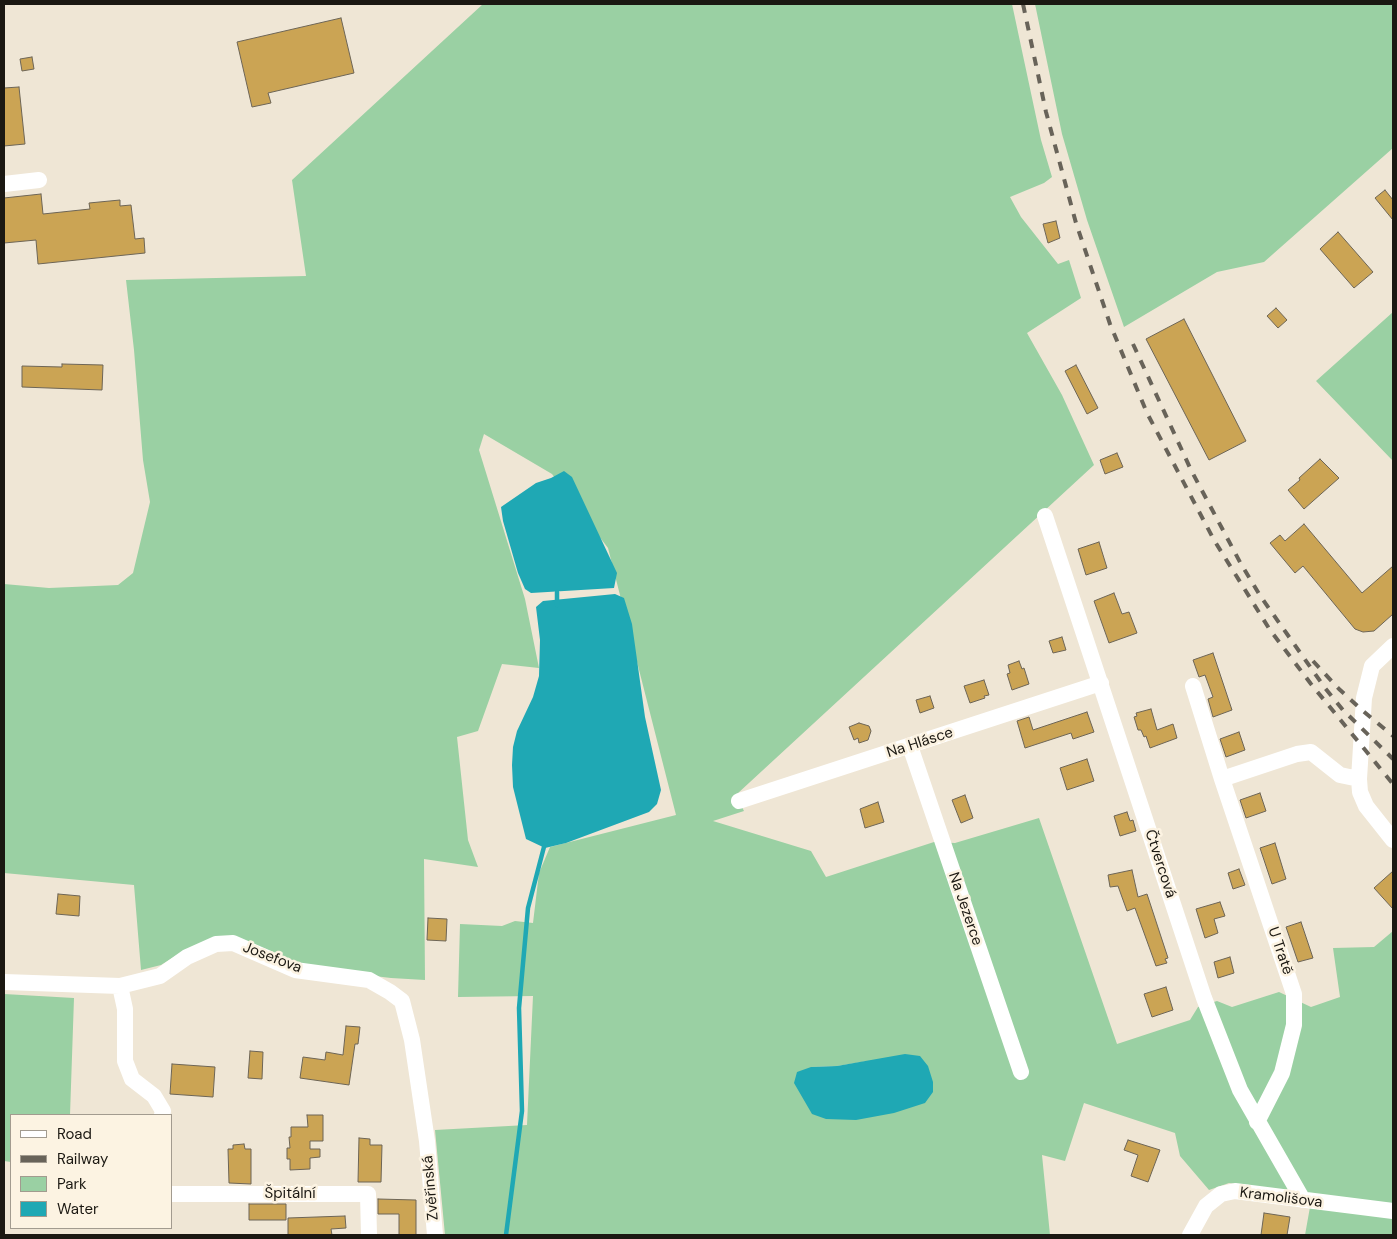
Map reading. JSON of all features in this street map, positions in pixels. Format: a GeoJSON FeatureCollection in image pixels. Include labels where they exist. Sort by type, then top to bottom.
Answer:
{"type":"FeatureCollection","features":[{"type":"Feature","properties":{"kind":"street"},"geometry":{"type":"LineString","coordinates":[[4,184],[39,180]]}},
{"type":"Feature","properties":{"kind":"street","name":"Čtvercová"},"geometry":{"type":"LineString","coordinates":[[1045,516],[1204,998],[1240,1090],[1303,1200]]}},
{"type":"Feature","properties":{"kind":"street"},"geometry":{"type":"LineString","coordinates":[[1393,646],[1372,666],[1364,698],[1359,778],[1360,792],[1366,806],[1393,840]]}},
{"type":"Feature","properties":{"kind":"street","name":"Na Hlásce"},"geometry":{"type":"LineString","coordinates":[[738,802],[1101,683]]}},
{"type":"Feature","properties":{"kind":"street","name":"U Tratě"},"geometry":{"type":"LineString","coordinates":[[1193,686],[1294,994],[1294,1025],[1282,1073],[1257,1122]]}},
{"type":"Feature","properties":{"kind":"street","name":"Na Jezerce"},"geometry":{"type":"LineString","coordinates":[[910,746],[1021,1072]]}},
{"type":"Feature","properties":{"kind":"street"},"geometry":{"type":"LineString","coordinates":[[1222,779],[1297,754],[1311,752],[1340,775],[1359,778]]}},
{"type":"Feature","properties":{"kind":"street","name":"Josefova"},"geometry":{"type":"LineString","coordinates":[[4,982],[120,986],[160,976],[187,957],[216,944],[233,943],[295,970],[369,980],[402,1001],[412,1040],[427,1141]]}},
{"type":"Feature","properties":{"kind":"street"},"geometry":{"type":"LineString","coordinates":[[120,986],[125,1009],[124,1061],[132,1079],[154,1096],[162,1110],[162,1114]]}},
{"type":"Feature","properties":{"kind":"street","name":"Zvěřinská"},"geometry":{"type":"LineString","coordinates":[[427,1141],[435,1235]]}},
{"type":"Feature","properties":{"kind":"street","name":"Kramolišova"},"geometry":{"type":"LineString","coordinates":[[1190,1235],[1206,1206],[1221,1194],[1235,1191],[1393,1211]]}},
{"type":"Feature","properties":{"kind":"street","name":"Špitální"},"geometry":{"type":"LineString","coordinates":[[172,1194],[368,1194],[370,1235]]}},
{"type":"Feature","properties":{"kind":"green space"},"geometry":{"type":"Polygon","coordinates":[[[483,4],[1012,4],[1041,140],[1052,177],[1044,183],[1010,197],[1021,217],[1058,264],[1069,260],[1081,298],[1027,333],[1062,395],[1094,465],[737,794],[744,811],[713,821],[811,851],[826,877],[934,842],[955,843],[1039,818],[1117,1044],[1190,1020],[1198,1007],[1217,1001],[1232,1007],[1279,992],[1311,1007],[1340,997],[1333,948],[1374,947],[1393,931],[1393,1205],[1229,1183],[1209,1190],[1180,1156],[1175,1133],[1084,1103],[1065,1161],[1042,1155],[1050,1235],[445,1235],[435,1130],[527,1125],[533,996],[458,997],[460,924],[502,926],[515,921],[533,923],[539,873],[550,847],[676,815],[608,548],[552,474],[484,434],[479,450],[525,599],[539,668],[502,664],[478,731],[457,737],[468,840],[478,867],[424,859],[425,980],[299,967],[264,950],[187,949],[161,965],[141,970],[134,885],[4,873],[4,584],[49,588],[118,585],[133,573],[150,502],[143,460],[126,280],[306,276],[292,180],[483,4]],[[868,1061],[837,1066],[811,1067],[894,1113],[868,1061]]]}},
{"type":"Feature","properties":{"kind":"green space"},"geometry":{"type":"Polygon","coordinates":[[[1035,4],[1393,4],[1393,148],[1264,262],[1217,272],[1124,327],[1087,220],[1062,134],[1035,4]]]}},
{"type":"Feature","properties":{"kind":"green space"},"geometry":{"type":"Polygon","coordinates":[[[1393,312],[1393,461],[1316,381],[1393,312]]]}},
{"type":"Feature","properties":{"kind":"green space"},"geometry":{"type":"Polygon","coordinates":[[[4,994],[74,998],[70,1114],[10,1114],[10,1162],[4,1161],[4,994]]]}},
{"type":"Feature","properties":{"kind":"green space"},"geometry":{"type":"Polygon","coordinates":[[[1310,1207],[1393,1218],[1393,1235],[1305,1235],[1310,1207]]]}},
{"type":"Feature","properties":{"kind":"water"},"geometry":{"type":"Polygon","coordinates":[[[564,471],[572,477],[617,573],[614,588],[531,593],[525,589],[518,573],[503,521],[501,507],[536,483],[564,471]]]}},
{"type":"Feature","properties":{"kind":"water"},"geometry":{"type":"Polygon","coordinates":[[[615,594],[624,598],[632,624],[645,717],[661,790],[657,804],[649,812],[566,843],[545,848],[526,839],[513,787],[512,765],[513,747],[517,731],[533,697],[539,676],[540,640],[536,607],[543,601],[615,594]]]}},
{"type":"Feature","properties":{"kind":"water"},"geometry":{"type":"Polygon","coordinates":[[[905,1054],[920,1056],[928,1066],[933,1082],[933,1092],[925,1103],[894,1113],[856,1120],[826,1119],[812,1114],[794,1083],[797,1072],[811,1067],[837,1066],[905,1054]]]}},
{"type":"Feature","properties":{"kind":"building"},"geometry":{"type":"Polygon","coordinates":[[[341,18],[354,73],[268,93],[271,103],[252,107],[237,42],[341,18]]]}},
{"type":"Feature","properties":{"kind":"building"},"geometry":{"type":"Polygon","coordinates":[[[32,57],[34,69],[22,71],[20,59],[32,57]]]}},
{"type":"Feature","properties":{"kind":"building"},"geometry":{"type":"Polygon","coordinates":[[[19,87],[25,144],[4,146],[4,88],[19,87]]]}},
{"type":"Feature","properties":{"kind":"building"},"geometry":{"type":"Polygon","coordinates":[[[1385,190],[1393,200],[1393,220],[1375,198],[1385,190]]]}},
{"type":"Feature","properties":{"kind":"building"},"geometry":{"type":"Polygon","coordinates":[[[41,194],[43,214],[90,209],[89,203],[120,200],[120,206],[131,205],[135,239],[144,238],[145,253],[38,264],[36,240],[4,243],[4,198],[41,194]]]}},
{"type":"Feature","properties":{"kind":"building"},"geometry":{"type":"Polygon","coordinates":[[[1056,221],[1060,238],[1048,243],[1043,224],[1056,221]]]}},
{"type":"Feature","properties":{"kind":"building"},"geometry":{"type":"Polygon","coordinates":[[[1338,232],[1373,272],[1354,288],[1320,249],[1338,232]]]}},
{"type":"Feature","properties":{"kind":"building"},"geometry":{"type":"Polygon","coordinates":[[[1276,308],[1287,320],[1278,328],[1267,316],[1276,308]]]}},
{"type":"Feature","properties":{"kind":"building"},"geometry":{"type":"Polygon","coordinates":[[[1184,319],[1246,441],[1209,460],[1146,339],[1184,319]]]}},
{"type":"Feature","properties":{"kind":"building"},"geometry":{"type":"Polygon","coordinates":[[[62,364],[103,365],[102,390],[22,387],[22,366],[62,367],[62,364]]]}},
{"type":"Feature","properties":{"kind":"building"},"geometry":{"type":"Polygon","coordinates":[[[1076,365],[1098,408],[1087,414],[1065,371],[1076,365]]]}},
{"type":"Feature","properties":{"kind":"building"},"geometry":{"type":"Polygon","coordinates":[[[1117,453],[1123,467],[1105,474],[1100,460],[1117,453]]]}},
{"type":"Feature","properties":{"kind":"building"},"geometry":{"type":"Polygon","coordinates":[[[1320,459],[1339,478],[1304,509],[1288,490],[1320,459]]]}},
{"type":"Feature","properties":{"kind":"building"},"geometry":{"type":"Polygon","coordinates":[[[1304,524],[1362,593],[1393,566],[1393,614],[1374,631],[1363,632],[1355,629],[1303,566],[1295,573],[1270,543],[1280,535],[1285,541],[1304,524]]]}},
{"type":"Feature","properties":{"kind":"building"},"geometry":{"type":"Polygon","coordinates":[[[1099,542],[1107,568],[1086,575],[1078,549],[1099,542]]]}},
{"type":"Feature","properties":{"kind":"building"},"geometry":{"type":"Polygon","coordinates":[[[1114,593],[1122,614],[1129,612],[1137,633],[1109,643],[1094,601],[1114,593]]]}},
{"type":"Feature","properties":{"kind":"building"},"geometry":{"type":"Polygon","coordinates":[[[1062,637],[1066,650],[1053,653],[1049,641],[1062,637]]]}},
{"type":"Feature","properties":{"kind":"building"},"geometry":{"type":"Polygon","coordinates":[[[1213,653],[1232,710],[1213,717],[1208,699],[1213,697],[1205,675],[1199,677],[1193,660],[1213,653]]]}},
{"type":"Feature","properties":{"kind":"building"},"geometry":{"type":"Polygon","coordinates":[[[1019,661],[1022,669],[1024,668],[1029,684],[1012,690],[1007,674],[1010,673],[1008,665],[1019,661]]]}},
{"type":"Feature","properties":{"kind":"building"},"geometry":{"type":"Polygon","coordinates":[[[984,680],[989,695],[970,703],[964,686],[984,680]]]}},
{"type":"Feature","properties":{"kind":"building"},"geometry":{"type":"Polygon","coordinates":[[[930,696],[934,708],[920,713],[916,700],[930,696]]]}},
{"type":"Feature","properties":{"kind":"building"},"geometry":{"type":"Polygon","coordinates":[[[1151,709],[1157,730],[1173,724],[1177,738],[1150,748],[1146,736],[1144,737],[1141,730],[1138,730],[1134,717],[1137,716],[1136,713],[1151,709]]]}},
{"type":"Feature","properties":{"kind":"building"},"geometry":{"type":"Polygon","coordinates":[[[1087,712],[1094,732],[1073,739],[1071,733],[1025,748],[1017,721],[1029,717],[1033,730],[1087,712]]]}},
{"type":"Feature","properties":{"kind":"building"},"geometry":{"type":"Polygon","coordinates":[[[859,723],[869,726],[871,731],[868,740],[859,743],[858,738],[854,740],[849,727],[859,723]]]}},
{"type":"Feature","properties":{"kind":"building"},"geometry":{"type":"Polygon","coordinates":[[[1239,732],[1245,750],[1226,757],[1220,739],[1239,732]]]}},
{"type":"Feature","properties":{"kind":"building"},"geometry":{"type":"Polygon","coordinates":[[[1087,759],[1094,781],[1067,790],[1060,768],[1087,759]]]}},
{"type":"Feature","properties":{"kind":"building"},"geometry":{"type":"Polygon","coordinates":[[[1260,793],[1266,811],[1246,818],[1240,800],[1260,793]]]}},
{"type":"Feature","properties":{"kind":"building"},"geometry":{"type":"Polygon","coordinates":[[[965,795],[973,818],[961,823],[952,800],[965,795]]]}},
{"type":"Feature","properties":{"kind":"building"},"geometry":{"type":"Polygon","coordinates":[[[878,802],[884,822],[865,828],[860,809],[878,802]]]}},
{"type":"Feature","properties":{"kind":"building"},"geometry":{"type":"Polygon","coordinates":[[[1127,812],[1130,821],[1133,820],[1136,831],[1120,836],[1114,816],[1127,812]]]}},
{"type":"Feature","properties":{"kind":"building"},"geometry":{"type":"Polygon","coordinates":[[[1275,843],[1286,879],[1272,884],[1260,848],[1275,843]]]}},
{"type":"Feature","properties":{"kind":"building"},"geometry":{"type":"Polygon","coordinates":[[[1239,869],[1245,885],[1233,889],[1228,873],[1239,869]]]}},
{"type":"Feature","properties":{"kind":"building"},"geometry":{"type":"Polygon","coordinates":[[[1132,870],[1138,897],[1147,894],[1168,958],[1165,959],[1167,963],[1156,966],[1135,908],[1127,911],[1118,886],[1110,887],[1108,875],[1132,870]]]}},
{"type":"Feature","properties":{"kind":"building"},"geometry":{"type":"Polygon","coordinates":[[[1393,871],[1393,909],[1374,888],[1393,871]]]}},
{"type":"Feature","properties":{"kind":"building"},"geometry":{"type":"Polygon","coordinates":[[[58,894],[80,896],[79,916],[56,914],[58,894]]]}},
{"type":"Feature","properties":{"kind":"building"},"geometry":{"type":"Polygon","coordinates":[[[1220,902],[1225,916],[1214,919],[1218,933],[1205,938],[1196,909],[1220,902]]]}},
{"type":"Feature","properties":{"kind":"building"},"geometry":{"type":"Polygon","coordinates":[[[428,918],[447,919],[446,941],[427,940],[428,918]]]}},
{"type":"Feature","properties":{"kind":"building"},"geometry":{"type":"Polygon","coordinates":[[[1301,922],[1313,958],[1298,962],[1286,927],[1301,922]]]}},
{"type":"Feature","properties":{"kind":"building"},"geometry":{"type":"Polygon","coordinates":[[[1230,957],[1234,973],[1218,978],[1214,962],[1230,957]]]}},
{"type":"Feature","properties":{"kind":"building"},"geometry":{"type":"Polygon","coordinates":[[[1166,987],[1173,1010],[1152,1017],[1144,994],[1166,987]]]}},
{"type":"Feature","properties":{"kind":"building"},"geometry":{"type":"Polygon","coordinates":[[[346,1026],[360,1027],[358,1044],[355,1044],[349,1085],[300,1078],[303,1057],[325,1060],[326,1052],[343,1055],[346,1026]]]}},
{"type":"Feature","properties":{"kind":"building"},"geometry":{"type":"Polygon","coordinates":[[[250,1051],[263,1052],[262,1079],[248,1078],[250,1051]]]}},
{"type":"Feature","properties":{"kind":"building"},"geometry":{"type":"Polygon","coordinates":[[[172,1064],[215,1067],[213,1097],[170,1094],[172,1064]]]}},
{"type":"Feature","properties":{"kind":"building"},"geometry":{"type":"Polygon","coordinates":[[[307,1115],[323,1115],[323,1141],[310,1141],[310,1149],[320,1149],[320,1157],[310,1158],[310,1169],[290,1170],[287,1148],[290,1148],[289,1137],[291,1137],[291,1127],[308,1127],[307,1115]]]}},
{"type":"Feature","properties":{"kind":"building"},"geometry":{"type":"Polygon","coordinates":[[[359,1138],[370,1139],[370,1145],[382,1145],[381,1182],[358,1182],[359,1138]]]}},
{"type":"Feature","properties":{"kind":"building"},"geometry":{"type":"Polygon","coordinates":[[[1128,1140],[1160,1150],[1148,1182],[1131,1176],[1138,1155],[1124,1150],[1128,1140]]]}},
{"type":"Feature","properties":{"kind":"building"},"geometry":{"type":"Polygon","coordinates":[[[244,1144],[245,1149],[251,1149],[251,1184],[229,1183],[228,1149],[233,1149],[233,1145],[244,1144]]]}},
{"type":"Feature","properties":{"kind":"building"},"geometry":{"type":"Polygon","coordinates":[[[378,1199],[416,1200],[416,1235],[399,1235],[399,1214],[378,1214],[378,1199]]]}},
{"type":"Feature","properties":{"kind":"building"},"geometry":{"type":"Polygon","coordinates":[[[249,1204],[286,1204],[286,1220],[249,1220],[249,1204]]]}},
{"type":"Feature","properties":{"kind":"building"},"geometry":{"type":"Polygon","coordinates":[[[1264,1213],[1290,1217],[1287,1235],[1261,1235],[1264,1213]]]}},
{"type":"Feature","properties":{"kind":"building"},"geometry":{"type":"Polygon","coordinates":[[[345,1216],[346,1228],[331,1229],[332,1235],[288,1235],[288,1218],[345,1216]]]}},
{"type":"Feature","properties":{"kind":"waterway"},"geometry":{"type":"LineString","coordinates":[[557,592],[557,605]]}},
{"type":"Feature","properties":{"kind":"waterway"},"geometry":{"type":"LineString","coordinates":[[506,1235],[522,1111],[519,1008],[528,908],[545,843]]}},
{"type":"Feature","properties":{"kind":"railway"},"geometry":{"type":"LineString","coordinates":[[1023,4],[1046,112],[1076,223],[1110,324],[1147,413],[1214,540],[1270,630],[1311,684],[1393,784]]}},
{"type":"Feature","properties":{"kind":"railway"},"geometry":{"type":"LineString","coordinates":[[1133,344],[1191,470],[1241,564],[1261,597],[1325,688],[1343,710],[1393,759]]}},
{"type":"Feature","properties":{"kind":"railway"},"geometry":{"type":"LineString","coordinates":[[1313,661],[1339,689],[1393,736]]}}]}
